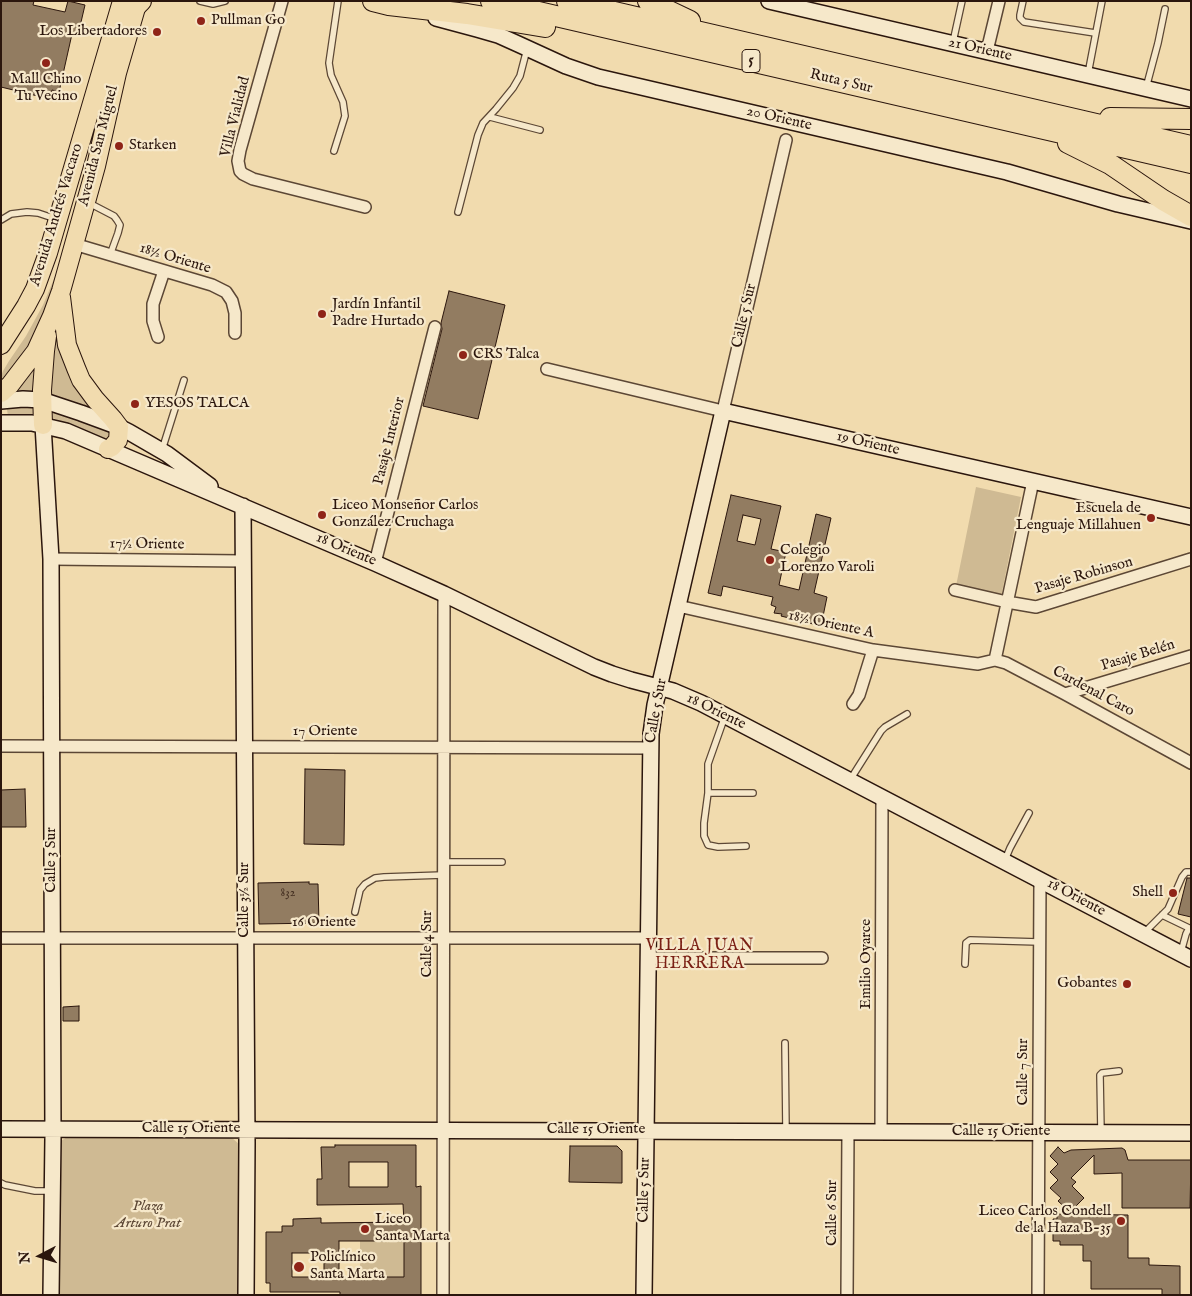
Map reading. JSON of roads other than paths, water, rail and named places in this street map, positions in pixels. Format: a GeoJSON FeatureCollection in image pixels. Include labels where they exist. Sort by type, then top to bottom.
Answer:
{"type":"FeatureCollection","features":[{"type":"Feature","properties":{"kind":"highway","name":"Ruta 5 Sur"},"geometry":{"type":"LineString","coordinates":[[491,1],[1191,162]]}},
{"type":"Feature","properties":{"kind":"highway","name":"Ruta 5 Sur"},"geometry":{"type":"LineString","coordinates":[[567,1],[1191,146]]}},
{"type":"Feature","properties":{"kind":"highway"},"geometry":{"type":"LineString","coordinates":[[648,1],[736,40]]}},
{"type":"Feature","properties":{"kind":"highway"},"geometry":{"type":"LineString","coordinates":[[381,3],[467,14],[580,32],[639,36]]}},
{"type":"Feature","properties":{"kind":"highway"},"geometry":{"type":"LineString","coordinates":[[1058,115],[1121,119],[1191,119]]}},
{"type":"Feature","properties":{"kind":"highway"},"geometry":{"type":"LineString","coordinates":[[1032,126],[1110,164],[1162,200],[1191,216]]}},
{"type":"Feature","properties":{"kind":"main road","name":"Avenida San Miguel"},"geometry":{"type":"LineString","coordinates":[[90,107],[134,2]]}},
{"type":"Feature","properties":{"kind":"main road","name":"Avenida San Miguel"},"geometry":{"type":"LineString","coordinates":[[61,291],[76,245],[101,147],[134,2]]}},
{"type":"Feature","properties":{"kind":"main road","name":"Avenida Andrés Vaccaro"},"geometry":{"type":"LineString","coordinates":[[1,345],[18,320],[34,289],[48,253],[90,107]]}},
{"type":"Feature","properties":{"kind":"main road","name":"Avenida Andrés Vaccaro"},"geometry":{"type":"LineString","coordinates":[[1,393],[10,385],[36,351],[61,291]]}},
{"type":"Feature","properties":{"kind":"main road"},"geometry":{"type":"LineString","coordinates":[[61,291],[67,345],[76,368],[91,395],[123,429],[118,440],[108,449]]}},
{"type":"Feature","properties":{"kind":"main road"},"geometry":{"type":"LineString","coordinates":[[43,425],[42,400],[45,351],[52,316]]}},
{"type":"Feature","properties":{"kind":"street","name":"Villa Vialidad"},"geometry":{"type":"LineString","coordinates":[[282,1],[240,150],[238,161],[240,171],[253,179],[365,207]]}},
{"type":"Feature","properties":{"kind":"street","name":"21 Oriente"},"geometry":{"type":"LineString","coordinates":[[769,1],[789,4],[1191,99]]}},
{"type":"Feature","properties":{"kind":"street"},"geometry":{"type":"LineString","coordinates":[[987,52],[999,1]]}},
{"type":"Feature","properties":{"kind":"street","name":"20 Oriente"},"geometry":{"type":"LineString","coordinates":[[381,3],[477,28],[566,66],[598,77],[1007,172],[1118,204],[1191,222]]}},
{"type":"Feature","properties":{"kind":"street","name":"Calle 5 Sur"},"geometry":{"type":"LineString","coordinates":[[644,1295],[647,938],[652,720],[786,140]]}},
{"type":"Feature","properties":{"kind":"street"},"geometry":{"type":"LineString","coordinates":[[76,245],[68,284],[67,322],[72,345],[90,380],[116,411],[123,429]]}},
{"type":"Feature","properties":{"kind":"street","name":"18½ Oriente"},"geometry":{"type":"LineString","coordinates":[[76,245],[212,285],[226,292],[232,301],[235,313],[234,333]]}},
{"type":"Feature","properties":{"kind":"street"},"geometry":{"type":"LineString","coordinates":[[158,337],[153,320],[153,304],[164,271]]}},
{"type":"Feature","properties":{"kind":"street","name":"Pasaje Interior"},"geometry":{"type":"LineString","coordinates":[[375,563],[434,327]]}},
{"type":"Feature","properties":{"kind":"street","name":"19 Oriente"},"geometry":{"type":"LineString","coordinates":[[546,369],[1191,517]]}},
{"type":"Feature","properties":{"kind":"street","name":"18 Oriente"},"geometry":{"type":"LineString","coordinates":[[1,401],[42,400],[123,429],[162,450],[226,499]]}},
{"type":"Feature","properties":{"kind":"street","name":"18 Oriente"},"geometry":{"type":"LineString","coordinates":[[1,423],[26,422],[66,431],[375,563],[444,594],[594,667],[701,703],[1186,957]]}},
{"type":"Feature","properties":{"kind":"street","name":"Calle 3 Sur"},"geometry":{"type":"LineString","coordinates":[[43,425],[50,559],[53,1129],[51,1295]]}},
{"type":"Feature","properties":{"kind":"street"},"geometry":{"type":"LineString","coordinates":[[995,660],[1033,481]]}},
{"type":"Feature","properties":{"kind":"street","name":"Calle 3½ Sur"},"geometry":{"type":"LineString","coordinates":[[243,506],[247,1130],[246,1295]]}},
{"type":"Feature","properties":{"kind":"street","name":"17½ Oriente"},"geometry":{"type":"LineString","coordinates":[[50,559],[243,561]]}},
{"type":"Feature","properties":{"kind":"street","name":"Pasaje Robinson"},"geometry":{"type":"LineString","coordinates":[[955,590],[1007,602],[1041,606],[1191,559]]}},
{"type":"Feature","properties":{"kind":"street","name":"Calle 4 Sur"},"geometry":{"type":"LineString","coordinates":[[443,1295],[444,594]]}},
{"type":"Feature","properties":{"kind":"street","name":"18½ Oriente A"},"geometry":{"type":"LineString","coordinates":[[678,606],[873,650],[978,664],[995,660]]}},
{"type":"Feature","properties":{"kind":"street"},"geometry":{"type":"LineString","coordinates":[[853,704],[859,695],[873,650]]}},
{"type":"Feature","properties":{"kind":"street","name":"Cardenal Caro"},"geometry":{"type":"LineString","coordinates":[[995,660],[1006,663],[1066,694],[1191,763]]}},
{"type":"Feature","properties":{"kind":"street","name":"Pasaje Belén"},"geometry":{"type":"LineString","coordinates":[[1066,694],[1188,660]]}},
{"type":"Feature","properties":{"kind":"street","name":"17 Oriente"},"geometry":{"type":"LineString","coordinates":[[1,746],[650,748]]}},
{"type":"Feature","properties":{"kind":"street","name":"Emilio Oyarce"},"geometry":{"type":"LineString","coordinates":[[881,1131],[882,798]]}},
{"type":"Feature","properties":{"kind":"street","name":"Calle 7 Sur"},"geometry":{"type":"LineString","coordinates":[[1038,1295],[1040,880]]}},
{"type":"Feature","properties":{"kind":"street","name":"16 Oriente"},"geometry":{"type":"LineString","coordinates":[[1,938],[647,938]]}},
{"type":"Feature","properties":{"kind":"street"},"geometry":{"type":"LineString","coordinates":[[647,958],[822,958]]}},
{"type":"Feature","properties":{"kind":"street","name":"Calle 15 Oriente"},"geometry":{"type":"LineString","coordinates":[[1,1128],[1191,1133]]}},
{"type":"Feature","properties":{"kind":"street","name":"Calle 6 Sur"},"geometry":{"type":"LineString","coordinates":[[847,1295],[848,1131]]}},
{"type":"Feature","properties":{"kind":"lane"},"geometry":{"type":"LineString","coordinates":[[200,1],[212,4],[225,1]]}},
{"type":"Feature","properties":{"kind":"lane"},"geometry":{"type":"LineString","coordinates":[[334,151],[345,116],[343,102],[331,75],[329,63],[338,1]]}},
{"type":"Feature","properties":{"kind":"lane"},"geometry":{"type":"LineString","coordinates":[[953,44],[962,1]]}},
{"type":"Feature","properties":{"kind":"lane"},"geometry":{"type":"LineString","coordinates":[[1023,1],[1020,18],[1024,22],[1096,33]]}},
{"type":"Feature","properties":{"kind":"lane"},"geometry":{"type":"LineString","coordinates":[[1088,74],[1102,1]]}},
{"type":"Feature","properties":{"kind":"lane"},"geometry":{"type":"LineString","coordinates":[[1146,88],[1165,9]]}},
{"type":"Feature","properties":{"kind":"lane"},"geometry":{"type":"LineString","coordinates":[[458,212],[478,135],[483,123],[513,88],[520,76],[527,48]]}},
{"type":"Feature","properties":{"kind":"lane"},"geometry":{"type":"LineString","coordinates":[[490,117],[540,130]]}},
{"type":"Feature","properties":{"kind":"lane"},"geometry":{"type":"LineString","coordinates":[[86,202],[114,216],[118,220],[120,225],[110,255]]}},
{"type":"Feature","properties":{"kind":"lane"},"geometry":{"type":"LineString","coordinates":[[1,220],[11,214],[27,212],[58,220]]}},
{"type":"Feature","properties":{"kind":"lane"},"geometry":{"type":"LineString","coordinates":[[162,450],[184,380]]}},
{"type":"Feature","properties":{"kind":"lane"},"geometry":{"type":"LineString","coordinates":[[850,780],[885,727],[907,714]]}},
{"type":"Feature","properties":{"kind":"lane"},"geometry":{"type":"LineString","coordinates":[[725,716],[708,764],[708,793],[704,836],[708,845],[718,847],[746,846]]}},
{"type":"Feature","properties":{"kind":"lane"},"geometry":{"type":"LineString","coordinates":[[708,793],[753,793]]}},
{"type":"Feature","properties":{"kind":"lane"},"geometry":{"type":"LineString","coordinates":[[1005,862],[1010,848],[1029,813]]}},
{"type":"Feature","properties":{"kind":"lane"},"geometry":{"type":"LineString","coordinates":[[443,862],[502,862]]}},
{"type":"Feature","properties":{"kind":"lane"},"geometry":{"type":"LineString","coordinates":[[1144,934],[1168,909],[1182,877],[1186,872],[1191,872]]}},
{"type":"Feature","properties":{"kind":"lane"},"geometry":{"type":"LineString","coordinates":[[355,912],[360,890],[365,884],[375,878],[443,874]]}},
{"type":"Feature","properties":{"kind":"lane"},"geometry":{"type":"LineString","coordinates":[[1162,914],[1190,928],[1186,934],[1186,957]]}},
{"type":"Feature","properties":{"kind":"lane"},"geometry":{"type":"LineString","coordinates":[[965,964],[966,944],[970,940],[1039,942]]}},
{"type":"Feature","properties":{"kind":"lane"},"geometry":{"type":"LineString","coordinates":[[785,1043],[786,1131]]}},
{"type":"Feature","properties":{"kind":"lane"},"geometry":{"type":"LineString","coordinates":[[1101,1132],[1100,1075],[1102,1072],[1119,1071]]}},
{"type":"Feature","properties":{"kind":"lane"},"geometry":{"type":"LineString","coordinates":[[1,1183],[35,1191],[52,1191]]}},
{"type":"Feature","properties":{"kind":"place","name":"Pullman Go"},"geometry":{"type":"Point","coordinates":[201,21]}},
{"type":"Feature","properties":{"kind":"place","name":"Los Libertadores"},"geometry":{"type":"Point","coordinates":[157,32]}},
{"type":"Feature","properties":{"kind":"place","name":"Mall Chino Tu Vecino"},"geometry":{"type":"Point","coordinates":[46,63]}},
{"type":"Feature","properties":{"kind":"place","name":"Starken"},"geometry":{"type":"Point","coordinates":[119,146]}},
{"type":"Feature","properties":{"kind":"place","name":"Jardín Infantil Padre Hurtado"},"geometry":{"type":"Point","coordinates":[322,314]}},
{"type":"Feature","properties":{"kind":"place","name":"CRS Talca"},"geometry":{"type":"Point","coordinates":[463,355]}},
{"type":"Feature","properties":{"kind":"place","name":"YESOS TALCA"},"geometry":{"type":"Point","coordinates":[135,404]}},
{"type":"Feature","properties":{"kind":"place","name":"Liceo Monseñor Carlos González Cruchaga"},"geometry":{"type":"Point","coordinates":[322,515]}},
{"type":"Feature","properties":{"kind":"place","name":"Escuela de Lenguaje Millahuen"},"geometry":{"type":"Point","coordinates":[1151,518]}},
{"type":"Feature","properties":{"kind":"place","name":"Colegio Lorenzo Varoli"},"geometry":{"type":"Point","coordinates":[770,560]}},
{"type":"Feature","properties":{"kind":"place","name":"Shell"},"geometry":{"type":"Point","coordinates":[1173,893]}},
{"type":"Feature","properties":{"kind":"place","name":"Gobantes"},"geometry":{"type":"Point","coordinates":[1127,984]}},
{"type":"Feature","properties":{"kind":"place","name":"Liceo Carlos Condell de la Haza B-35"},"geometry":{"type":"Point","coordinates":[1121,1221]}},
{"type":"Feature","properties":{"kind":"place","name":"Liceo Santa Marta"},"geometry":{"type":"Point","coordinates":[365,1229]}},
{"type":"Feature","properties":{"kind":"place","name":"Policlínico Santa Marta"},"geometry":{"type":"Point","coordinates":[299,1267]}},
{"type":"Feature","properties":{"kind":"district","name":"VILLA JUAN HERRERA"},"geometry":{"type":"Point","coordinates":[700,956]}},
{"type":"Feature","properties":{"kind":"park label","name":"Plaza Arturo Prat"},"geometry":{"type":"Point","coordinates":[148,1216]}}]}
